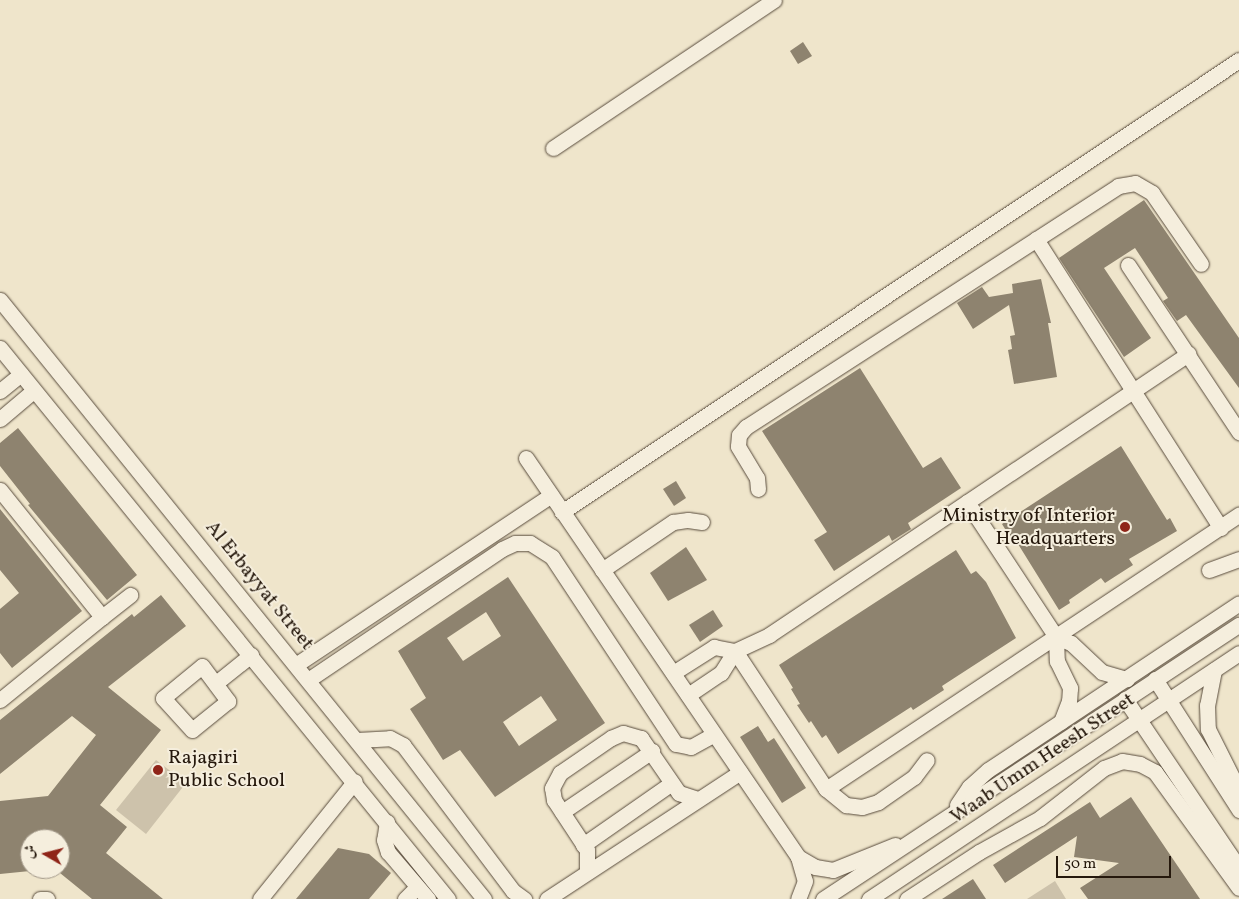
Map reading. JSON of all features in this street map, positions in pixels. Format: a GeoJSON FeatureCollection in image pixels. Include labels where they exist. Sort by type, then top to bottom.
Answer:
{"type":"FeatureCollection","features":[{"type":"Feature","properties":{"kind":"street"},"geometry":{"type":"LineString","coordinates":[[552,148],[774,0]]}},
{"type":"Feature","properties":{"kind":"street"},"geometry":{"type":"LineString","coordinates":[[562,512],[1239,60]]}},
{"type":"Feature","properties":{"kind":"street"},"geometry":{"type":"LineString","coordinates":[[758,489],[756,478],[738,446],[739,435],[746,427],[1118,186],[1135,183],[1152,193],[1201,264]]}},
{"type":"Feature","properties":{"kind":"street"},"geometry":{"type":"LineString","coordinates":[[1036,239],[1220,528]]}},
{"type":"Feature","properties":{"kind":"street"},"geometry":{"type":"LineString","coordinates":[[1128,265],[1239,432]]}},
{"type":"Feature","properties":{"kind":"street","name":"Al Erbayyat Street"},"geometry":{"type":"LineString","coordinates":[[0,300],[297,664],[484,899]]}},
{"type":"Feature","properties":{"kind":"street"},"geometry":{"type":"LineString","coordinates":[[0,348],[355,782],[448,899]]}},
{"type":"Feature","properties":{"kind":"street"},"geometry":{"type":"LineString","coordinates":[[673,673],[714,648],[735,650],[769,635],[1188,354]]}},
{"type":"Feature","properties":{"kind":"street"},"geometry":{"type":"LineString","coordinates":[[0,391],[21,374]]}},
{"type":"Feature","properties":{"kind":"street"},"geometry":{"type":"LineString","coordinates":[[0,418],[34,391]]}},
{"type":"Feature","properties":{"kind":"street"},"geometry":{"type":"LineString","coordinates":[[526,458],[798,856],[805,881],[798,899]]}},
{"type":"Feature","properties":{"kind":"street"},"geometry":{"type":"LineString","coordinates":[[0,490],[102,617]]}},
{"type":"Feature","properties":{"kind":"street"},"geometry":{"type":"LineString","coordinates":[[297,664],[551,495]]}},
{"type":"Feature","properties":{"kind":"street"},"geometry":{"type":"LineString","coordinates":[[967,502],[1056,637],[1078,648],[1102,672],[1127,678]]}},
{"type":"Feature","properties":{"kind":"street"},"geometry":{"type":"LineString","coordinates":[[826,789],[1239,516]]}},
{"type":"Feature","properties":{"kind":"street"},"geometry":{"type":"LineString","coordinates":[[602,570],[673,522],[688,520],[702,522]]}},
{"type":"Feature","properties":{"kind":"street"},"geometry":{"type":"LineString","coordinates":[[308,680],[502,549],[515,543],[530,543],[552,557],[676,744],[691,748],[714,734]]}},
{"type":"Feature","properties":{"kind":"street"},"geometry":{"type":"LineString","coordinates":[[1209,570],[1239,559]]}},
{"type":"Feature","properties":{"kind":"street"},"geometry":{"type":"LineString","coordinates":[[3,691],[130,595]]}},
{"type":"Feature","properties":{"kind":"street","name":"Waab Umm Heesh Street"},"geometry":{"type":"LineString","coordinates":[[952,813],[977,780],[1239,603]]}},
{"type":"Feature","properties":{"kind":"street","name":"Waab Umm Heesh Street"},"geometry":{"type":"LineString","coordinates":[[822,899],[1239,625]]}},
{"type":"Feature","properties":{"kind":"street"},"geometry":{"type":"LineString","coordinates":[[1056,637],[1055,653],[1070,688],[1069,701],[1061,722]]}},
{"type":"Feature","properties":{"kind":"street"},"geometry":{"type":"LineString","coordinates":[[688,695],[721,673],[735,650]]}},
{"type":"Feature","properties":{"kind":"street"},"geometry":{"type":"LineString","coordinates":[[735,650],[826,789],[846,805],[871,806],[914,777],[927,760]]}},
{"type":"Feature","properties":{"kind":"street","name":"Waab Umm Heesh Street"},"geometry":{"type":"LineString","coordinates":[[870,899],[1239,653]]}},
{"type":"Feature","properties":{"kind":"street"},"geometry":{"type":"LineString","coordinates":[[216,683],[251,655]]}},
{"type":"Feature","properties":{"kind":"street"},"geometry":{"type":"LineString","coordinates":[[1214,670],[1207,705],[1208,729],[1239,791]]}},
{"type":"Feature","properties":{"kind":"street"},"geometry":{"type":"LineString","coordinates":[[1155,679],[1239,810]]}},
{"type":"Feature","properties":{"kind":"street"},"geometry":{"type":"LineString","coordinates":[[1125,699],[1239,868]]}},
{"type":"Feature","properties":{"kind":"street"},"geometry":{"type":"LineString","coordinates":[[587,872],[589,855],[562,812],[552,788],[560,773],[623,733],[641,738],[672,784],[685,797],[698,799]]}},
{"type":"Feature","properties":{"kind":"street"},"geometry":{"type":"LineString","coordinates":[[357,740],[386,737],[403,745],[513,891],[524,899]]}},
{"type":"Feature","properties":{"kind":"street"},"geometry":{"type":"LineString","coordinates":[[562,812],[652,752]]}},
{"type":"Feature","properties":{"kind":"street"},"geometry":{"type":"LineString","coordinates":[[907,899],[979,852],[1057,807],[1104,768],[1122,761],[1140,764],[1155,772],[1239,888]]}},
{"type":"Feature","properties":{"kind":"street"},"geometry":{"type":"LineString","coordinates":[[547,899],[740,772]]}},
{"type":"Feature","properties":{"kind":"street"},"geometry":{"type":"LineString","coordinates":[[260,899],[355,782]]}},
{"type":"Feature","properties":{"kind":"street"},"geometry":{"type":"LineString","coordinates":[[584,845],[672,784]]}},
{"type":"Feature","properties":{"kind":"street"},"geometry":{"type":"LineString","coordinates":[[387,822],[385,846],[428,899]]}},
{"type":"Feature","properties":{"kind":"street"},"geometry":{"type":"LineString","coordinates":[[798,856],[815,867],[833,870],[852,865],[885,847],[904,845]]}},
{"type":"Feature","properties":{"kind":"street"},"geometry":{"type":"LineString","coordinates":[[405,899],[418,887]]}},
{"type":"Feature","properties":{"kind":"street"},"geometry":{"type":"LineString","coordinates":[[40,899],[47,899]]}},
{"type":"Feature","properties":{"kind":"shaded area"},"geometry":{"type":"Polygon","coordinates":[[[156,760],[186,783],[146,834],[116,810],[156,760]]]}},
{"type":"Feature","properties":{"kind":"shaded area"},"geometry":{"type":"Polygon","coordinates":[[[1055,881],[1066,899],[1027,899],[1055,881]]]}},
{"type":"Feature","properties":{"kind":"building"},"geometry":{"type":"Polygon","coordinates":[[[803,42],[812,56],[798,64],[790,51],[803,42]]]}},
{"type":"Feature","properties":{"kind":"building"},"geometry":{"type":"Polygon","coordinates":[[[1144,200],[1239,338],[1239,388],[1186,315],[1177,321],[1163,301],[1168,298],[1135,248],[1104,268],[1151,338],[1124,357],[1059,258],[1144,200]]]}},
{"type":"Feature","properties":{"kind":"building"},"geometry":{"type":"Polygon","coordinates":[[[1041,279],[1051,323],[1048,323],[1057,377],[1014,384],[1008,350],[1012,349],[1010,336],[1015,335],[1009,305],[973,329],[957,303],[982,287],[989,297],[1013,293],[1012,284],[1041,279]]]}},
{"type":"Feature","properties":{"kind":"building"},"geometry":{"type":"Polygon","coordinates":[[[860,368],[923,468],[941,457],[961,488],[908,523],[911,529],[892,541],[889,535],[834,571],[814,540],[827,532],[762,431],[860,368]]]}},
{"type":"Feature","properties":{"kind":"building"},"geometry":{"type":"Polygon","coordinates":[[[18,428],[137,575],[107,600],[28,505],[30,504],[0,466],[0,443],[18,428]]]}},
{"type":"Feature","properties":{"kind":"building","name":"Ministry of Interior Headquarters"},"geometry":{"type":"Polygon","coordinates":[[[1121,446],[1167,520],[1170,518],[1177,531],[1129,559],[1133,565],[1105,583],[1101,578],[1069,600],[1070,603],[1059,610],[1013,536],[1010,537],[1002,524],[1121,446]]]}},
{"type":"Feature","properties":{"kind":"building"},"geometry":{"type":"Polygon","coordinates":[[[676,481],[686,498],[674,506],[663,489],[676,481]]]}},
{"type":"Feature","properties":{"kind":"building"},"geometry":{"type":"Polygon","coordinates":[[[0,509],[82,611],[12,668],[0,653],[0,609],[19,593],[0,570],[0,509]]]}},
{"type":"Feature","properties":{"kind":"building"},"geometry":{"type":"Polygon","coordinates":[[[686,547],[707,580],[668,601],[650,573],[686,547]]]}},
{"type":"Feature","properties":{"kind":"building"},"geometry":{"type":"Polygon","coordinates":[[[956,550],[971,574],[976,571],[986,582],[1016,638],[942,686],[944,690],[913,710],[911,707],[838,754],[826,735],[822,738],[797,705],[800,704],[791,689],[793,688],[779,665],[956,550]]]}},
{"type":"Feature","properties":{"kind":"building"},"geometry":{"type":"Polygon","coordinates":[[[508,577],[605,723],[495,797],[460,750],[443,760],[410,709],[426,698],[398,651],[508,577]],[[486,612],[447,638],[463,661],[501,636],[486,612]],[[541,696],[503,722],[519,746],[557,720],[541,696]]]}},
{"type":"Feature","properties":{"kind":"building"},"geometry":{"type":"Polygon","coordinates":[[[161,595],[186,626],[108,687],[161,730],[100,805],[127,827],[106,853],[163,899],[92,899],[67,879],[70,879],[70,829],[20,829],[20,872],[0,874],[0,801],[48,796],[96,735],[72,716],[0,774],[0,720],[132,614],[134,617],[161,595]]]}},
{"type":"Feature","properties":{"kind":"building"},"geometry":{"type":"Polygon","coordinates":[[[713,610],[723,626],[700,642],[689,625],[713,610]]]}},
{"type":"Feature","properties":{"kind":"building"},"geometry":{"type":"Polygon","coordinates":[[[758,726],[768,742],[774,738],[806,788],[782,803],[740,737],[758,726]]]}},
{"type":"Feature","properties":{"kind":"building"},"geometry":{"type":"Polygon","coordinates":[[[1131,797],[1200,899],[1088,899],[1080,888],[1119,863],[1074,857],[1077,836],[1005,883],[993,865],[1090,802],[1100,818],[1131,797]]]}},
{"type":"Feature","properties":{"kind":"building"},"geometry":{"type":"Polygon","coordinates":[[[338,848],[369,854],[391,873],[369,899],[296,899],[338,848]]]}},
{"type":"Feature","properties":{"kind":"building"},"geometry":{"type":"Polygon","coordinates":[[[973,879],[986,899],[942,899],[973,879]]]}},
{"type":"Feature","properties":{"kind":"place","name":"Ministry of Interior Headquarters"},"geometry":{"type":"Point","coordinates":[1125,527]}},
{"type":"Feature","properties":{"kind":"place","name":"Rajagiri Public School"},"geometry":{"type":"Point","coordinates":[158,770]}}]}
